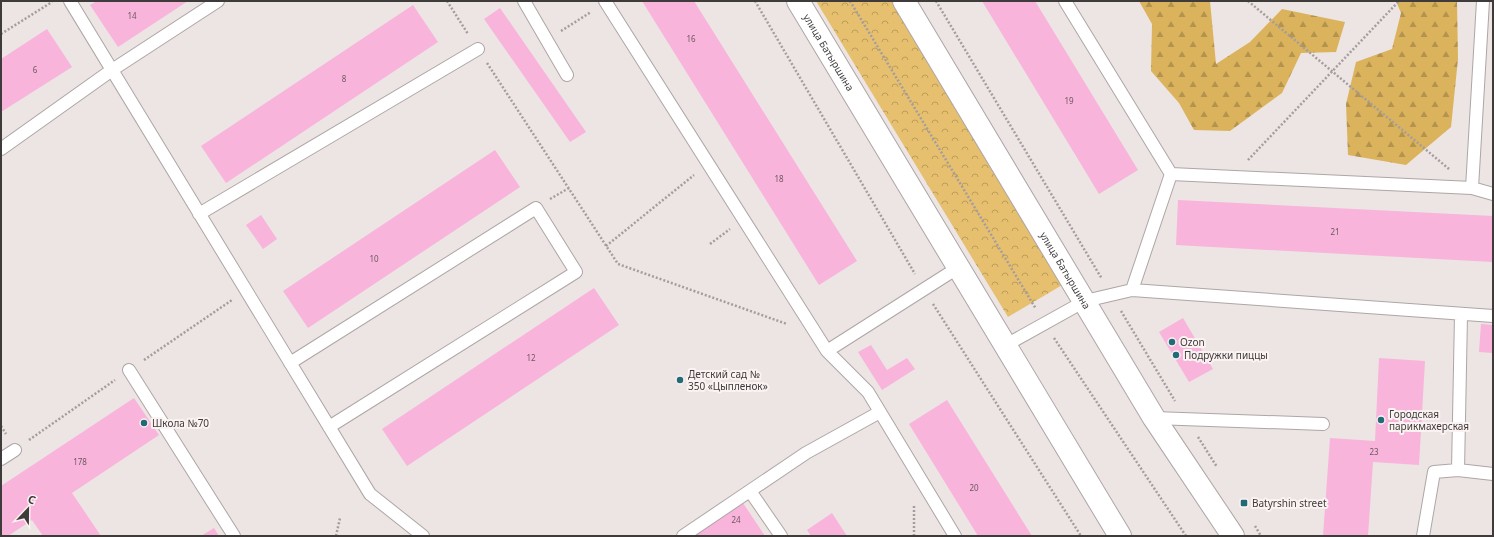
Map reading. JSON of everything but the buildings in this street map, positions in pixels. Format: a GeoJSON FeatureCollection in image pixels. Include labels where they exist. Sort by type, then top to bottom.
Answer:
{"type":"FeatureCollection","features":[{"type":"Feature","properties":{"kind":"street","name":"улица Батыршина"},"geometry":{"type":"LineString","coordinates":[[798,1],[1120,536]]}},
{"type":"Feature","properties":{"kind":"street","name":"улица Батыршина"},"geometry":{"type":"LineString","coordinates":[[904,1],[1154,418],[1233,536]]}},
{"type":"Feature","properties":{"kind":"lane"},"geometry":{"type":"LineString","coordinates":[[70,1],[370,494],[423,536]]}},
{"type":"Feature","properties":{"kind":"lane"},"geometry":{"type":"LineString","coordinates":[[1,149],[112,70],[218,1]]}},
{"type":"Feature","properties":{"kind":"lane"},"geometry":{"type":"LineString","coordinates":[[524,1],[567,75]]}},
{"type":"Feature","properties":{"kind":"lane"},"geometry":{"type":"LineString","coordinates":[[1065,1],[1171,174]]}},
{"type":"Feature","properties":{"kind":"lane"},"geometry":{"type":"LineString","coordinates":[[1472,188],[1483,1]]}},
{"type":"Feature","properties":{"kind":"lane"},"geometry":{"type":"LineString","coordinates":[[606,2],[827,351],[868,392],[955,536]]}},
{"type":"Feature","properties":{"kind":"lane"},"geometry":{"type":"LineString","coordinates":[[200,214],[478,49]]}},
{"type":"Feature","properties":{"kind":"lane"},"geometry":{"type":"LineString","coordinates":[[1132,290],[1171,174]]}},
{"type":"Feature","properties":{"kind":"lane"},"geometry":{"type":"LineString","coordinates":[[1171,174],[1472,188],[1493,194]]}},
{"type":"Feature","properties":{"kind":"lane"},"geometry":{"type":"LineString","coordinates":[[290,363],[536,208],[576,272],[329,427]]}},
{"type":"Feature","properties":{"kind":"lane"},"geometry":{"type":"LineString","coordinates":[[827,351],[959,267]]}},
{"type":"Feature","properties":{"kind":"lane"},"geometry":{"type":"LineString","coordinates":[[1006,345],[1085,301],[1132,290],[1493,316]]}},
{"type":"Feature","properties":{"kind":"lane"},"geometry":{"type":"LineString","coordinates":[[1458,470],[1461,314]]}},
{"type":"Feature","properties":{"kind":"lane"},"geometry":{"type":"LineString","coordinates":[[129,370],[234,536]]}},
{"type":"Feature","properties":{"kind":"lane"},"geometry":{"type":"LineString","coordinates":[[683,536],[806,453],[880,412]]}},
{"type":"Feature","properties":{"kind":"lane"},"geometry":{"type":"LineString","coordinates":[[1154,418],[1323,424]]}},
{"type":"Feature","properties":{"kind":"lane"},"geometry":{"type":"LineString","coordinates":[[1,459],[15,450]]}},
{"type":"Feature","properties":{"kind":"lane"},"geometry":{"type":"LineString","coordinates":[[1423,536],[1434,472],[1458,470],[1493,474]]}},
{"type":"Feature","properties":{"kind":"lane"},"geometry":{"type":"LineString","coordinates":[[750,491],[781,536]]}},
{"type":"Feature","properties":{"kind":"path"},"geometry":{"type":"LineString","coordinates":[[1,34],[54,1]]}},
{"type":"Feature","properties":{"kind":"path"},"geometry":{"type":"LineString","coordinates":[[447,1],[618,264],[816,334]]}},
{"type":"Feature","properties":{"kind":"path"},"geometry":{"type":"LineString","coordinates":[[754,1],[924,289],[1081,536]]}},
{"type":"Feature","properties":{"kind":"path"},"geometry":{"type":"LineString","coordinates":[[850,1],[1045,324],[1186,536]]}},
{"type":"Feature","properties":{"kind":"path"},"geometry":{"type":"LineString","coordinates":[[936,1],[1111,295],[1219,471]]}},
{"type":"Feature","properties":{"kind":"path"},"geometry":{"type":"LineString","coordinates":[[1248,1],[1472,188]]}},
{"type":"Feature","properties":{"kind":"path"},"geometry":{"type":"LineString","coordinates":[[1231,177],[1399,1]]}},
{"type":"Feature","properties":{"kind":"path"},"geometry":{"type":"LineString","coordinates":[[546,39],[606,2]]}},
{"type":"Feature","properties":{"kind":"path"},"geometry":{"type":"LineString","coordinates":[[606,246],[708,163]]}},
{"type":"Feature","properties":{"kind":"path"},"geometry":{"type":"LineString","coordinates":[[710,244],[743,218]]}},
{"type":"Feature","properties":{"kind":"path"},"geometry":{"type":"LineString","coordinates":[[336,536],[340,518]]}},
{"type":"Feature","properties":{"kind":"path"},"geometry":{"type":"LineString","coordinates":[[1253,523],[1261,536]]}},
{"type":"Feature","properties":{"kind":"green space"},"geometry":{"type":"Polygon","coordinates":[[[816,1],[892,1],[1064,284],[1008,317],[816,1]]]}},
{"type":"Feature","properties":{"kind":"green space"},"geometry":{"type":"Polygon","coordinates":[[[1139,1],[1210,1],[1216,64],[1250,42],[1282,9],[1345,22],[1336,52],[1301,53],[1282,93],[1230,131],[1194,130],[1179,103],[1151,71],[1152,24],[1139,1]]]}},
{"type":"Feature","properties":{"kind":"green space"},"geometry":{"type":"Polygon","coordinates":[[[1396,1],[1457,1],[1458,59],[1451,127],[1406,165],[1348,155],[1346,104],[1356,62],[1392,49],[1401,13],[1396,1]]]}},
{"type":"Feature","properties":{"kind":"place","name":"Ozon"},"geometry":{"type":"Point","coordinates":[1172,342]}},
{"type":"Feature","properties":{"kind":"place","name":"Подружки пиццы"},"geometry":{"type":"Point","coordinates":[1176,355]}},
{"type":"Feature","properties":{"kind":"place","name":"Детский сад № 350 «Цыпленок»"},"geometry":{"type":"Point","coordinates":[680,380]}},
{"type":"Feature","properties":{"kind":"place","name":"Городская парикмахерская"},"geometry":{"type":"Point","coordinates":[1381,420]}},
{"type":"Feature","properties":{"kind":"place","name":"Школа №70"},"geometry":{"type":"Point","coordinates":[144,423]}},
{"type":"Feature","properties":{"kind":"place","name":"Batyrshin street"},"geometry":{"type":"Point","coordinates":[1244,503]}}]}
